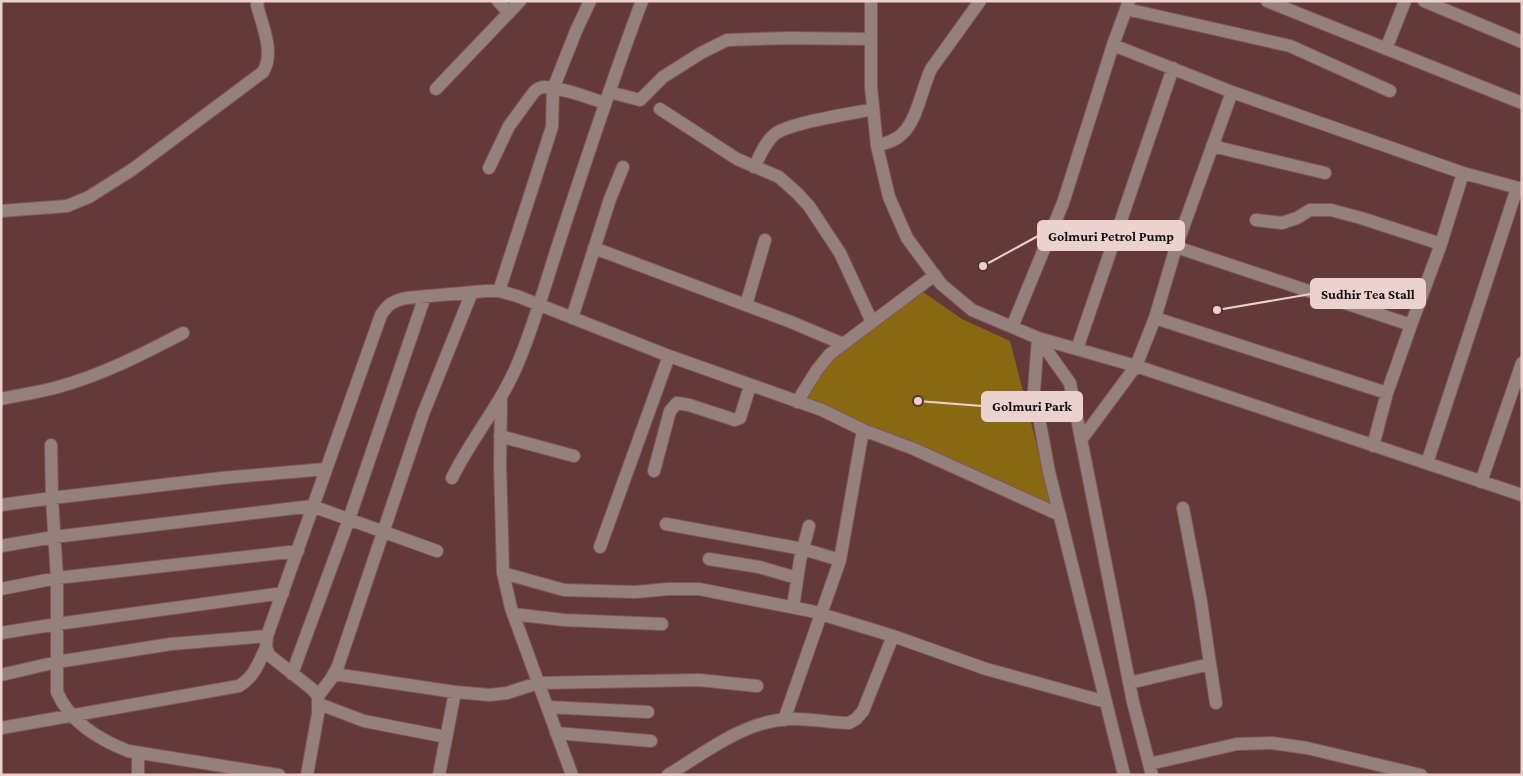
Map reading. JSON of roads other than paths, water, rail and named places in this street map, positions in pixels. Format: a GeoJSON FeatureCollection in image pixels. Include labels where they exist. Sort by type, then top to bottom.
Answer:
{"type":"FeatureCollection","features":[{"type":"Feature","properties":{"kind":"street"},"geometry":{"type":"LineString","coordinates":[[1,211],[67,206],[88,197],[133,169],[263,72],[268,64],[269,52],[257,5],[258,1]]}},
{"type":"Feature","properties":{"kind":"street"},"geometry":{"type":"LineString","coordinates":[[498,1],[509,13]]}},
{"type":"Feature","properties":{"kind":"street"},"geometry":{"type":"LineString","coordinates":[[436,89],[520,1]]}},
{"type":"Feature","properties":{"kind":"street"},"geometry":{"type":"LineString","coordinates":[[499,291],[552,127],[553,89],[576,30],[590,1]]}},
{"type":"Feature","properties":{"kind":"street"},"geometry":{"type":"LineString","coordinates":[[452,478],[518,364],[607,97],[642,1]]}},
{"type":"Feature","properties":{"kind":"street"},"geometry":{"type":"LineString","coordinates":[[871,1],[871,39],[877,146],[889,197],[907,238],[941,284],[972,310],[1038,338],[1136,366],[1522,495]]}},
{"type":"Feature","properties":{"kind":"street"},"geometry":{"type":"LineString","coordinates":[[877,146],[893,140],[904,133],[912,120],[931,69],[980,1]]}},
{"type":"Feature","properties":{"kind":"street"},"geometry":{"type":"LineString","coordinates":[[1267,1],[1522,103]]}},
{"type":"Feature","properties":{"kind":"street"},"geometry":{"type":"LineString","coordinates":[[1386,49],[1405,1]]}},
{"type":"Feature","properties":{"kind":"street"},"geometry":{"type":"LineString","coordinates":[[1424,1],[1522,42]]}},
{"type":"Feature","properties":{"kind":"street"},"geometry":{"type":"LineString","coordinates":[[1012,327],[1064,203],[1113,45],[1128,5],[1290,46],[1390,91]]}},
{"type":"Feature","properties":{"kind":"street"},"geometry":{"type":"LineString","coordinates":[[489,168],[509,126],[538,88],[640,100],[663,77],[701,53],[727,40],[790,38],[871,39]]}},
{"type":"Feature","properties":{"kind":"street"},"geometry":{"type":"LineString","coordinates":[[1113,45],[1232,92],[1463,173],[1519,189],[1427,464]]}},
{"type":"Feature","properties":{"kind":"street"},"geometry":{"type":"LineString","coordinates":[[1077,349],[1173,68]]}},
{"type":"Feature","properties":{"kind":"street"},"geometry":{"type":"LineString","coordinates":[[1081,440],[1136,366],[1155,318],[1176,247],[1232,92]]}},
{"type":"Feature","properties":{"kind":"street"},"geometry":{"type":"LineString","coordinates":[[660,109],[729,155],[779,177],[810,206],[840,253],[872,322]]}},
{"type":"Feature","properties":{"kind":"street"},"geometry":{"type":"LineString","coordinates":[[754,167],[770,140],[784,129],[874,109]]}},
{"type":"Feature","properties":{"kind":"street"},"geometry":{"type":"LineString","coordinates":[[1212,146],[1325,173]]}},
{"type":"Feature","properties":{"kind":"street"},"geometry":{"type":"LineString","coordinates":[[572,318],[610,199],[623,167]]}},
{"type":"Feature","properties":{"kind":"street"},"geometry":{"type":"LineString","coordinates":[[1373,446],[1387,393],[1410,325],[1441,244],[1463,173]]}},
{"type":"Feature","properties":{"kind":"street"},"geometry":{"type":"LineString","coordinates":[[1256,220],[1282,223],[1310,210],[1331,210],[1441,244]]}},
{"type":"Feature","properties":{"kind":"street"},"geometry":{"type":"LineString","coordinates":[[746,305],[765,240]]}},
{"type":"Feature","properties":{"kind":"street"},"geometry":{"type":"LineString","coordinates":[[1176,247],[1410,325]]}},
{"type":"Feature","properties":{"kind":"street"},"geometry":{"type":"LineString","coordinates":[[594,248],[843,344]]}},
{"type":"Feature","properties":{"kind":"street"},"geometry":{"type":"LineString","coordinates":[[797,402],[817,370],[830,354],[935,275]]}},
{"type":"Feature","properties":{"kind":"street"},"geometry":{"type":"LineString","coordinates":[[1,728],[72,717],[239,686],[247,681],[255,672],[266,642],[312,506],[381,314],[386,306],[394,301],[472,292],[499,291],[517,296],[750,386],[822,410],[863,430],[914,449],[1060,515]]}},
{"type":"Feature","properties":{"kind":"street"},"geometry":{"type":"LineString","coordinates":[[307,775],[319,700],[334,674],[423,414],[472,292]]}},
{"type":"Feature","properties":{"kind":"street"},"geometry":{"type":"LineString","coordinates":[[292,674],[349,519],[425,296]]}},
{"type":"Feature","properties":{"kind":"street"},"geometry":{"type":"LineString","coordinates":[[1155,318],[1387,393]]}},
{"type":"Feature","properties":{"kind":"street"},"geometry":{"type":"LineString","coordinates":[[1,399],[58,387],[87,377],[143,354],[183,333]]}},
{"type":"Feature","properties":{"kind":"street"},"geometry":{"type":"LineString","coordinates":[[1038,338],[1070,384],[1129,683],[1151,769],[1237,744],[1272,742],[1307,748],[1421,775]]}},
{"type":"Feature","properties":{"kind":"street"},"geometry":{"type":"LineString","coordinates":[[1038,338],[1034,391],[1049,472],[1124,775]]}},
{"type":"Feature","properties":{"kind":"street"},"geometry":{"type":"LineString","coordinates":[[600,548],[670,356]]}},
{"type":"Feature","properties":{"kind":"street"},"geometry":{"type":"LineString","coordinates":[[1481,482],[1522,363]]}},
{"type":"Feature","properties":{"kind":"street"},"geometry":{"type":"LineString","coordinates":[[654,471],[673,407],[681,403],[735,420],[740,418],[750,386]]}},
{"type":"Feature","properties":{"kind":"street"},"geometry":{"type":"LineString","coordinates":[[501,395],[500,464],[504,573],[513,614],[572,775]]}},
{"type":"Feature","properties":{"kind":"street"},"geometry":{"type":"LineString","coordinates":[[784,720],[840,560],[863,430]]}},
{"type":"Feature","properties":{"kind":"street"},"geometry":{"type":"LineString","coordinates":[[500,436],[574,456]]}},
{"type":"Feature","properties":{"kind":"street"},"geometry":{"type":"LineString","coordinates":[[51,444],[57,578],[57,692],[62,704],[72,717],[88,730],[113,745],[128,751],[279,775]]}},
{"type":"Feature","properties":{"kind":"street"},"geometry":{"type":"LineString","coordinates":[[1,505],[222,478],[325,469]]}},
{"type":"Feature","properties":{"kind":"street"},"geometry":{"type":"LineString","coordinates":[[1,546],[312,506],[437,551]]}},
{"type":"Feature","properties":{"kind":"street"},"geometry":{"type":"LineString","coordinates":[[1183,508],[1201,602],[1216,703]]}},
{"type":"Feature","properties":{"kind":"street"},"geometry":{"type":"LineString","coordinates":[[666,524],[803,549],[840,560]]}},
{"type":"Feature","properties":{"kind":"street"},"geometry":{"type":"LineString","coordinates":[[793,607],[803,549],[810,526]]}},
{"type":"Feature","properties":{"kind":"street"},"geometry":{"type":"LineString","coordinates":[[1,589],[57,578],[298,551]]}},
{"type":"Feature","properties":{"kind":"street"},"geometry":{"type":"LineString","coordinates":[[709,559],[759,567],[797,578]]}},
{"type":"Feature","properties":{"kind":"street"},"geometry":{"type":"LineString","coordinates":[[504,573],[564,590],[636,592],[699,589],[822,613],[986,669],[1106,702]]}},
{"type":"Feature","properties":{"kind":"street"},"geometry":{"type":"LineString","coordinates":[[1,633],[282,593]]}},
{"type":"Feature","properties":{"kind":"street"},"geometry":{"type":"LineString","coordinates":[[513,614],[564,620],[662,624]]}},
{"type":"Feature","properties":{"kind":"street"},"geometry":{"type":"LineString","coordinates":[[668,775],[736,733],[768,723],[790,719],[849,723],[856,719],[863,711],[893,636]]}},
{"type":"Feature","properties":{"kind":"street"},"geometry":{"type":"LineString","coordinates":[[266,642],[269,655],[312,689],[319,700],[364,721],[446,737]]}},
{"type":"Feature","properties":{"kind":"street"},"geometry":{"type":"LineString","coordinates":[[1,675],[57,662],[171,644],[266,642]]}},
{"type":"Feature","properties":{"kind":"street"},"geometry":{"type":"LineString","coordinates":[[1129,683],[1210,664]]}},
{"type":"Feature","properties":{"kind":"street"},"geometry":{"type":"LineString","coordinates":[[334,674],[490,696],[508,693],[538,683],[698,680],[756,686]]}},
{"type":"Feature","properties":{"kind":"street"},"geometry":{"type":"LineString","coordinates":[[439,775],[455,692]]}},
{"type":"Feature","properties":{"kind":"street"},"geometry":{"type":"LineString","coordinates":[[547,707],[648,712]]}},
{"type":"Feature","properties":{"kind":"street"},"geometry":{"type":"LineString","coordinates":[[556,733],[651,741]]}},
{"type":"Feature","properties":{"kind":"street"},"geometry":{"type":"LineString","coordinates":[[138,752],[138,775]]}},
{"type":"Feature","properties":{"kind":"place","name":"Golmuri Petrol Pump"},"geometry":{"type":"Point","coordinates":[983,266]}},
{"type":"Feature","properties":{"kind":"place","name":"Sudhir Tea Stall"},"geometry":{"type":"Point","coordinates":[1217,310]}},
{"type":"Feature","properties":{"kind":"place","name":"Golmuri Park"},"geometry":{"type":"Point","coordinates":[918,401]}}]}
